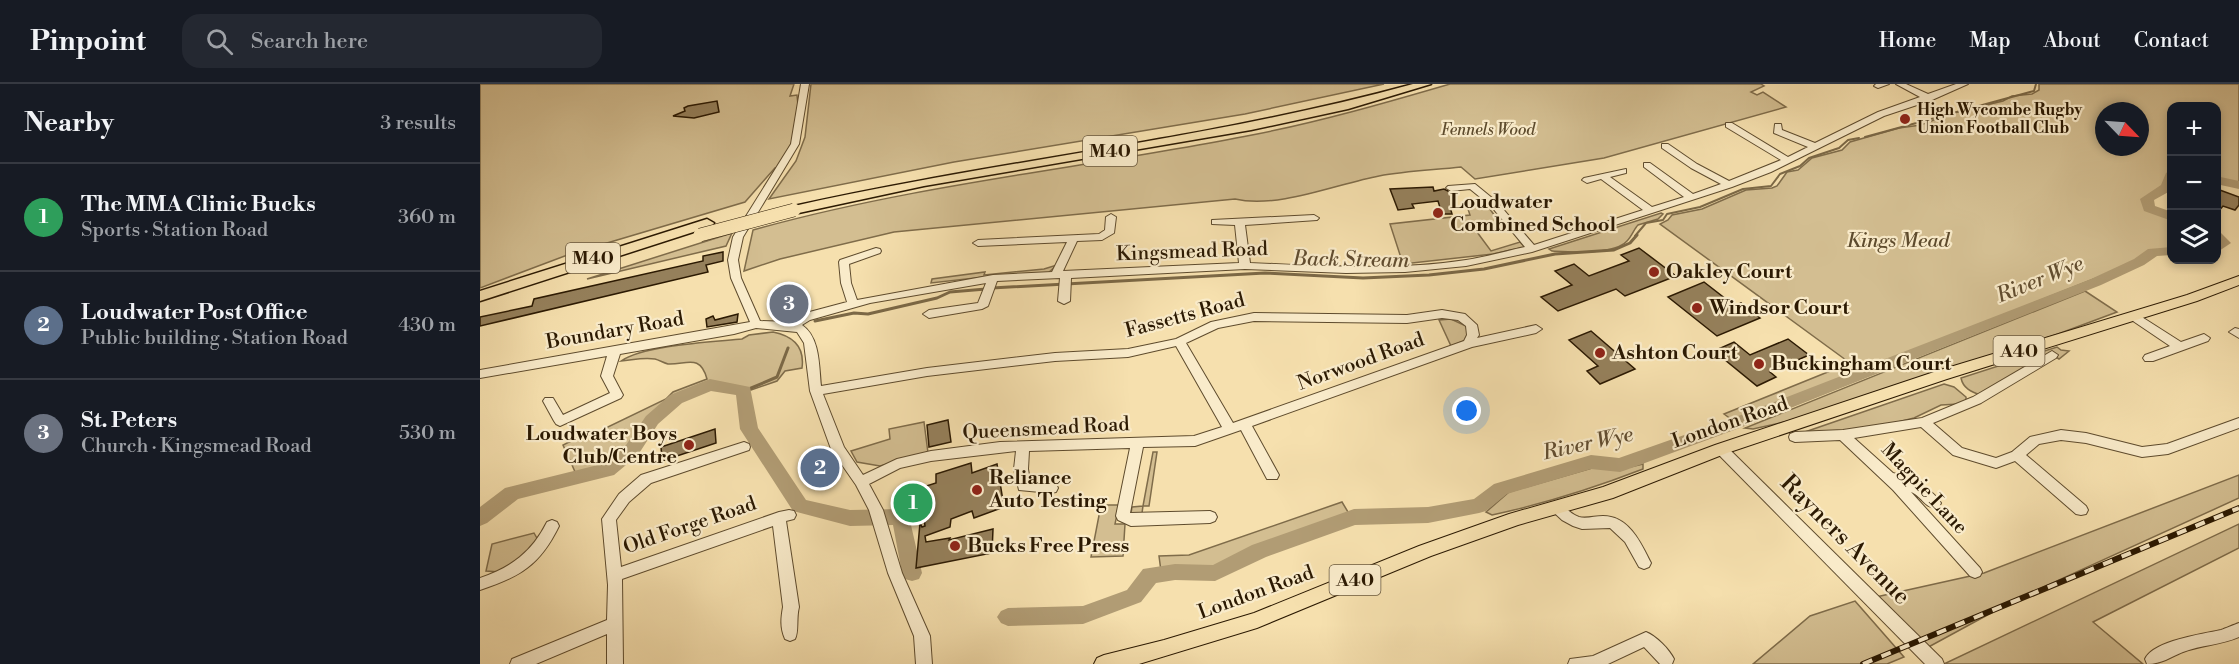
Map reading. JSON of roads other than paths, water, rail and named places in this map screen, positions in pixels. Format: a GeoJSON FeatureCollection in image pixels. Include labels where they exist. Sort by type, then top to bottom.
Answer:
{"type":"FeatureCollection","features":[{"type":"Feature","properties":{"kind":"highway","name":"M40"},"geometry":{"type":"LineString","coordinates":[[480,296],[860,185],[1282,113],[1400,84]]}},
{"type":"Feature","properties":{"kind":"highway","name":"M40"},"geometry":{"type":"LineString","coordinates":[[796,205],[1244,127],[1315,113],[1425,84]]}},
{"type":"Feature","properties":{"kind":"highway","name":"M40"},"geometry":{"type":"LineString","coordinates":[[480,306],[704,229]]}},
{"type":"Feature","properties":{"kind":"main road","name":"London Road"},"geometry":{"type":"LineString","coordinates":[[1104,664],[1257,620],[1425,551],[1555,507],[1607,493],[1721,449],[1942,375],[2134,316],[2239,280]]}},
{"type":"Feature","properties":{"kind":"street"},"geometry":{"type":"LineString","coordinates":[[756,324],[736,278],[733,260],[738,237],[795,144],[805,84]]}},
{"type":"Feature","properties":{"kind":"street"},"geometry":{"type":"LineString","coordinates":[[1900,84],[1929,98]]}},
{"type":"Feature","properties":{"kind":"street","name":"Kingsmead Road"},"geometry":{"type":"LineString","coordinates":[[756,324],[793,326],[806,318],[853,304],[957,282],[992,284],[1061,275],[1245,266],[1346,270],[1405,269],[1466,263],[1532,249],[1729,185],[1768,170],[1881,114],[1964,84]]}},
{"type":"Feature","properties":{"kind":"street"},"geometry":{"type":"LineString","coordinates":[[1729,125],[1787,160]]}},
{"type":"Feature","properties":{"kind":"street"},"geometry":{"type":"LineString","coordinates":[[1766,135],[1777,128],[1813,146]]}},
{"type":"Feature","properties":{"kind":"street"},"geometry":{"type":"LineString","coordinates":[[1665,146],[1694,166],[1729,185]]}},
{"type":"Feature","properties":{"kind":"street"},"geometry":{"type":"LineString","coordinates":[[1647,165],[1691,198]]}},
{"type":"Feature","properties":{"kind":"street"},"geometry":{"type":"LineString","coordinates":[[1587,180],[1623,171]]}},
{"type":"Feature","properties":{"kind":"street"},"geometry":{"type":"LineString","coordinates":[[1603,176],[1651,211]]}},
{"type":"Feature","properties":{"kind":"street"},"geometry":{"type":"LineString","coordinates":[[1451,188],[1472,186],[1494,204],[1532,249]]}},
{"type":"Feature","properties":{"kind":"street"},"geometry":{"type":"LineString","coordinates":[[978,243],[1102,237],[1110,231],[1111,217]]}},
{"type":"Feature","properties":{"kind":"street"},"geometry":{"type":"LineString","coordinates":[[1216,222],[1314,218]]}},
{"type":"Feature","properties":{"kind":"street"},"geometry":{"type":"LineString","coordinates":[[1240,222],[1245,266]]}},
{"type":"Feature","properties":{"kind":"street"},"geometry":{"type":"LineString","coordinates":[[1064,302],[1060,264],[1070,253],[1073,239]]}},
{"type":"Feature","properties":{"kind":"street"},"geometry":{"type":"LineString","coordinates":[[853,304],[846,283],[844,262],[876,251]]}},
{"type":"Feature","properties":{"kind":"street"},"geometry":{"type":"LineString","coordinates":[[929,314],[980,312],[992,284]]}},
{"type":"Feature","properties":{"kind":"street","name":"Fassetts Road"},"geometry":{"type":"LineString","coordinates":[[816,392],[927,372],[1055,357],[1128,353],[1179,342],[1215,325],[1254,317],[1407,320],[1442,314],[1461,317],[1471,325],[1473,335],[1469,344]]}},
{"type":"Feature","properties":{"kind":"street"},"geometry":{"type":"LineString","coordinates":[[2134,316],[2180,347]]}},
{"type":"Feature","properties":{"kind":"street","name":"Boundary Road"},"geometry":{"type":"LineString","coordinates":[[480,374],[734,330],[756,324]]}},
{"type":"Feature","properties":{"kind":"street"},"geometry":{"type":"LineString","coordinates":[[793,326],[801,329],[810,343],[816,392],[838,449],[861,482],[878,517],[895,573],[922,636],[924,664]]}},
{"type":"Feature","properties":{"kind":"street","name":"Norwood Road"},"geometry":{"type":"LineString","coordinates":[[1202,439],[1469,344],[1536,328]]}},
{"type":"Feature","properties":{"kind":"street"},"geometry":{"type":"LineString","coordinates":[[2149,358],[2205,338]]}},
{"type":"Feature","properties":{"kind":"street"},"geometry":{"type":"LineString","coordinates":[[1179,342],[1230,429]]}},
{"type":"Feature","properties":{"kind":"street"},"geometry":{"type":"LineString","coordinates":[[549,401],[560,421],[617,395],[607,376],[615,350]]}},
{"type":"Feature","properties":{"kind":"street","name":"London Road"},"geometry":{"type":"LineString","coordinates":[[1795,437],[1846,435],[1924,422],[1977,400],[2052,355]]}},
{"type":"Feature","properties":{"kind":"street"},"geometry":{"type":"LineString","coordinates":[[1924,422],[1958,452],[1996,463],[2017,455],[2035,440],[2061,435],[2086,438],[2142,452],[2168,449],[2239,423]]}},
{"type":"Feature","properties":{"kind":"street"},"geometry":{"type":"LineString","coordinates":[[1245,424],[1272,476]]}},
{"type":"Feature","properties":{"kind":"street"},"geometry":{"type":"LineString","coordinates":[[1846,435],[1900,482],[1921,490],[1934,503]]}},
{"type":"Feature","properties":{"kind":"street","name":"Magpie Lane"},"geometry":{"type":"LineString","coordinates":[[1846,435],[1898,486],[1975,572]]}},
{"type":"Feature","properties":{"kind":"street","name":"Queensmead Road"},"geometry":{"type":"LineString","coordinates":[[861,482],[897,464],[931,456],[1023,446],[1137,444],[1202,439]]}},
{"type":"Feature","properties":{"kind":"street"},"geometry":{"type":"LineString","coordinates":[[1137,444],[1124,516],[1131,520],[1210,518]]}},
{"type":"Feature","properties":{"kind":"street"},"geometry":{"type":"LineString","coordinates":[[1023,446],[1021,469],[1024,486],[1051,488]]}},
{"type":"Feature","properties":{"kind":"street"},"geometry":{"type":"LineString","coordinates":[[615,664],[615,575],[609,519],[624,498],[646,479],[744,447]]}},
{"type":"Feature","properties":{"kind":"street","name":"Rayners Avenue"},"geometry":{"type":"LineString","coordinates":[[1721,449],[1936,664]]}},
{"type":"Feature","properties":{"kind":"street"},"geometry":{"type":"LineString","coordinates":[[2017,455],[2081,510]]}},
{"type":"Feature","properties":{"kind":"street"},"geometry":{"type":"LineString","coordinates":[[1555,507],[1576,522],[1592,524],[1609,522],[1621,528],[1637,548],[1644,563]]}},
{"type":"Feature","properties":{"kind":"street","name":"Old Forge Road"},"geometry":{"type":"LineString","coordinates":[[615,575],[784,516],[791,607],[788,619],[790,634]]}},
{"type":"Feature","properties":{"kind":"street"},"geometry":{"type":"LineString","coordinates":[[480,584],[522,565],[543,546],[552,526]]}},
{"type":"Feature","properties":{"kind":"street"},"geometry":{"type":"LineString","coordinates":[[518,664],[614,624]]}},
{"type":"Feature","properties":{"kind":"street"},"geometry":{"type":"LineString","coordinates":[[2153,659],[2181,645],[2224,636],[2239,630]]}},
{"type":"Feature","properties":{"kind":"street"},"geometry":{"type":"LineString","coordinates":[[1576,664],[1594,663],[1646,639],[1666,659]]}},
{"type":"Feature","properties":{"kind":"waterway","name":"Back Stream"},"geometry":{"type":"LineString","coordinates":[[1865,137],[2034,91],[2036,84]]}},
{"type":"Feature","properties":{"kind":"waterway","name":"Back Stream"},"geometry":{"type":"LineString","coordinates":[[1635,236],[1646,223],[1663,220],[1667,214],[1700,207],[1743,189],[1771,186],[1780,174],[1800,166],[1809,158],[1839,148],[1848,140],[1859,138]]}},
{"type":"Feature","properties":{"kind":"waterway","name":"River Wye"},"geometry":{"type":"LineString","coordinates":[[2221,181],[2239,185]]}},
{"type":"Feature","properties":{"kind":"waterway","name":"River Wye"},"geometry":{"type":"LineString","coordinates":[[2167,187],[2147,199],[2149,208],[2167,215]]}},
{"type":"Feature","properties":{"kind":"waterway","name":"Back Stream"},"geometry":{"type":"LineString","coordinates":[[992,288],[1265,273],[1363,278],[1429,275],[1484,269],[1555,254],[1614,250],[1630,243],[1637,235]]}},
{"type":"Feature","properties":{"kind":"waterway","name":"River Wye"},"geometry":{"type":"LineString","coordinates":[[2221,240],[2224,243],[2221,245]]}},
{"type":"Feature","properties":{"kind":"waterway","name":"River Wye"},"geometry":{"type":"LineString","coordinates":[[1008,617],[1083,615],[1134,596],[1150,575],[1175,572],[1215,573],[1259,551],[1354,517],[1428,515],[1479,506],[1501,489],[1591,462],[1620,465],[1747,419],[2096,282],[2139,262],[2153,252],[2167,251]]}},
{"type":"Feature","properties":{"kind":"waterway","name":"Back Stream"},"geometry":{"type":"LineString","coordinates":[[815,321],[854,313],[868,314],[937,298],[950,292],[986,289]]}},
{"type":"Feature","properties":{"kind":"waterway"},"geometry":{"type":"LineString","coordinates":[[744,391],[777,377],[788,348]]}},
{"type":"Feature","properties":{"kind":"waterway","name":"River Wye"},"geometry":{"type":"LineString","coordinates":[[480,518],[512,493],[608,470],[632,450],[652,420],[676,399],[710,385],[744,391],[749,429],[800,506],[850,518],[901,517],[912,573]]}},
{"type":"Feature","properties":{"kind":"railway"},"geometry":{"type":"LineString","coordinates":[[1863,664],[2239,508]]}},
{"type":"Feature","properties":{"kind":"place","name":"High Wycombe Rugby Union Football Club"},"geometry":{"type":"Point","coordinates":[1905,119]}},
{"type":"Feature","properties":{"kind":"place","name":"Loudwater Combined School"},"geometry":{"type":"Point","coordinates":[1438,213]}},
{"type":"Feature","properties":{"kind":"place","name":"Oakley Court"},"geometry":{"type":"Point","coordinates":[1654,272]}},
{"type":"Feature","properties":{"kind":"place","name":"St. Peters"},"geometry":{"type":"Point","coordinates":[789,304]}},
{"type":"Feature","properties":{"kind":"place","name":"Windsor Court"},"geometry":{"type":"Point","coordinates":[1697,308]}},
{"type":"Feature","properties":{"kind":"place","name":"Ashton Court"},"geometry":{"type":"Point","coordinates":[1600,353]}},
{"type":"Feature","properties":{"kind":"place","name":"Buckingham Court"},"geometry":{"type":"Point","coordinates":[1759,364]}},
{"type":"Feature","properties":{"kind":"place","name":"Loudwater Boys Club/Centre"},"geometry":{"type":"Point","coordinates":[689,445]}},
{"type":"Feature","properties":{"kind":"place","name":"Loudwater Post Office"},"geometry":{"type":"Point","coordinates":[820,468]}},
{"type":"Feature","properties":{"kind":"place","name":"Reliance Auto Testing"},"geometry":{"type":"Point","coordinates":[977,490]}},
{"type":"Feature","properties":{"kind":"place","name":"The MMA Clinic Bucks"},"geometry":{"type":"Point","coordinates":[913,503]}},
{"type":"Feature","properties":{"kind":"place","name":"Bucks Free Press"},"geometry":{"type":"Point","coordinates":[955,546]}},
{"type":"Feature","properties":{"kind":"park label","name":"Fennels Wood"},"geometry":{"type":"Point","coordinates":[1488,130]}},
{"type":"Feature","properties":{"kind":"park label","name":"Kings Mead"},"geometry":{"type":"Point","coordinates":[1898,241]}}]}
